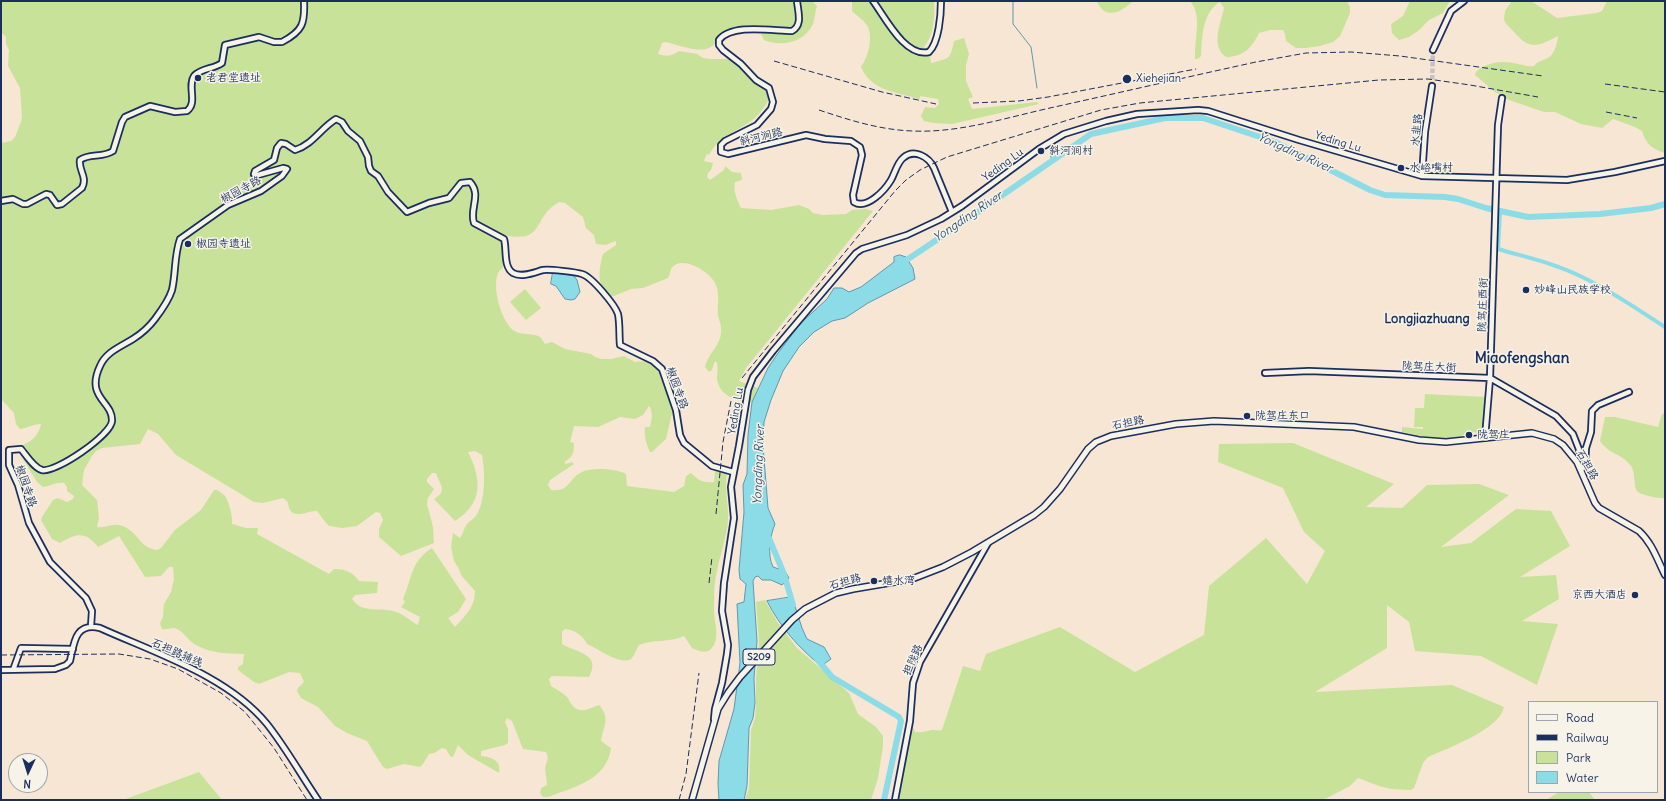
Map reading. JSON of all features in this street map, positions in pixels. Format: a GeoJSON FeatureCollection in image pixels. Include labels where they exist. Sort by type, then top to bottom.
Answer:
{"type":"FeatureCollection","features":[{"type":"Feature","properties":{"kind":"main road","name":"石担路"},"geometry":{"type":"LineString","coordinates":[[692,800],[718,709],[740,677],[792,620],[805,610],[836,593],[912,579],[952,563],[1034,515],[1044,507],[1060,489],[1088,449],[1103,438],[1120,434],[1176,424],[1214,421],[1354,426],[1434,442],[1456,442],[1522,433],[1542,435],[1554,439],[1571,454],[1581,470],[1593,499],[1599,508],[1639,530],[1644,535],[1653,548],[1665,574]]}},
{"type":"Feature","properties":{"kind":"street"},"geometry":{"type":"LineString","coordinates":[[1,201],[13,199],[23,204],[27,204],[46,194],[50,195],[55,203],[62,204],[82,188],[84,184],[80,160],[85,157],[106,154],[113,151],[125,117],[150,106],[175,112],[187,111],[192,106],[194,77],[198,72],[222,63],[226,44],[259,36],[274,42],[282,42],[301,27],[304,22],[304,1]]}},
{"type":"Feature","properties":{"kind":"street","name":"斜河涧路"},"geometry":{"type":"LineString","coordinates":[[797,1],[799,23],[796,29],[792,31],[761,29],[738,30],[723,35],[719,40],[719,45],[723,50],[741,64],[756,80],[769,88],[774,102],[771,109],[756,125],[725,141],[721,145],[721,152],[728,154],[806,136],[851,141],[860,147],[862,155],[853,195],[854,202],[860,204],[868,202],[880,192],[891,180],[903,158],[912,154],[922,156],[931,162],[952,212]]}},
{"type":"Feature","properties":{"kind":"street"},"geometry":{"type":"LineString","coordinates":[[873,1],[905,45],[918,52],[924,53],[929,52],[934,45],[939,23],[941,1]]}},
{"type":"Feature","properties":{"kind":"street"},"geometry":{"type":"LineString","coordinates":[[1433,50],[1452,11],[1464,1]]}},
{"type":"Feature","properties":{"kind":"street","name":"水韭路"},"geometry":{"type":"LineString","coordinates":[[1422,176],[1425,132],[1432,86]]}},
{"type":"Feature","properties":{"kind":"street","name":"陇驾庄西街"},"geometry":{"type":"LineString","coordinates":[[1485,438],[1490,378],[1498,125],[1502,98]]}},
{"type":"Feature","properties":{"kind":"street","name":"Yeding Lu"},"geometry":{"type":"LineString","coordinates":[[714,719],[728,645],[722,611],[724,583],[734,527],[731,487],[748,390],[753,377],[773,351],[856,253],[869,246],[907,235],[952,212],[1039,149],[1064,134],[1106,121],[1137,114],[1198,110],[1213,112],[1422,176],[1567,180],[1615,172],[1665,161]]}},
{"type":"Feature","properties":{"kind":"street","name":"椒园寺路"},"geometry":{"type":"LineString","coordinates":[[91,626],[92,611],[86,598],[50,562],[29,523],[18,485],[9,465],[9,450],[21,449],[38,468],[42,470],[49,470],[67,462],[107,432],[112,422],[111,413],[100,398],[96,388],[99,367],[107,355],[141,334],[154,320],[166,302],[172,289],[174,265],[180,239],[228,205],[261,191],[282,176],[287,169],[283,168],[258,175],[254,174],[255,171],[274,160],[277,148],[281,143],[286,144],[295,150],[299,149],[311,141],[336,119],[342,122],[348,131],[360,141],[368,157],[368,166],[378,176],[388,192],[407,212],[429,203],[448,198],[461,183],[470,182],[476,198],[473,214],[474,223],[504,239],[508,266],[512,272],[515,274],[527,274],[541,270],[553,270],[583,274],[590,278],[613,304],[618,315],[620,345],[653,361],[663,372],[676,410],[682,440],[712,466],[733,472]]}},
{"type":"Feature","properties":{"kind":"street","name":"陇驾庄大街"},"geometry":{"type":"LineString","coordinates":[[1265,373],[1309,371],[1490,378],[1556,416],[1573,434],[1580,452],[1585,456]]}},
{"type":"Feature","properties":{"kind":"street"},"geometry":{"type":"LineString","coordinates":[[1581,470],[1585,464],[1586,448],[1591,432],[1592,411],[1598,405],[1629,392]]}},
{"type":"Feature","properties":{"kind":"street","name":"担陇路"},"geometry":{"type":"LineString","coordinates":[[895,800],[910,721],[912,683],[920,662],[989,541]]}},
{"type":"Feature","properties":{"kind":"street"},"geometry":{"type":"LineString","coordinates":[[1,670],[60,668],[70,661],[74,642],[79,632],[91,626]]}},
{"type":"Feature","properties":{"kind":"street","name":"石担路辅线"},"geometry":{"type":"LineString","coordinates":[[91,626],[100,628],[194,670],[232,692],[266,723],[318,800]]}},
{"type":"Feature","properties":{"kind":"street"},"geometry":{"type":"LineString","coordinates":[[13,670],[21,648],[73,649]]}},
{"type":"Feature","properties":{"kind":"green space"},"geometry":{"type":"Polygon","coordinates":[[[1,1],[812,1],[817,6],[813,24],[809,30],[804,36],[792,42],[778,43],[764,40],[761,34],[765,32],[767,25],[743,26],[726,31],[709,48],[699,50],[666,42],[662,43],[658,54],[669,56],[679,51],[697,54],[703,58],[729,59],[755,82],[765,87],[769,93],[769,99],[759,114],[751,121],[722,139],[713,148],[709,155],[707,154],[704,161],[713,163],[707,177],[710,180],[724,170],[725,166],[732,172],[741,173],[742,180],[735,182],[735,189],[741,208],[771,210],[799,205],[809,209],[813,213],[823,215],[846,214],[852,210],[866,209],[873,211],[746,368],[739,381],[758,388],[752,402],[737,400],[723,392],[717,380],[718,366],[716,361],[712,370],[709,372],[705,367],[709,357],[718,344],[721,328],[718,316],[718,297],[716,285],[709,275],[703,270],[696,266],[682,263],[671,269],[668,278],[643,288],[631,289],[614,296],[609,296],[605,292],[600,282],[600,265],[603,254],[616,245],[616,241],[605,245],[596,244],[594,235],[586,228],[583,217],[565,203],[559,202],[550,208],[532,233],[526,236],[517,237],[504,235],[504,265],[498,273],[496,287],[501,312],[513,330],[519,333],[537,336],[541,338],[545,344],[552,342],[565,349],[591,354],[601,359],[611,359],[624,356],[635,362],[649,361],[661,372],[673,409],[666,439],[652,452],[650,452],[645,434],[645,427],[650,427],[652,417],[649,406],[643,415],[635,419],[620,417],[598,427],[574,426],[570,442],[574,443],[573,452],[564,462],[566,464],[572,462],[574,464],[550,480],[548,485],[551,490],[558,490],[566,487],[577,475],[582,472],[598,469],[611,470],[626,474],[627,486],[674,492],[684,486],[686,476],[691,473],[699,480],[704,482],[714,482],[715,471],[727,474],[726,486],[728,520],[715,580],[714,595],[716,640],[709,651],[704,652],[692,648],[684,636],[673,640],[650,642],[639,645],[634,656],[627,661],[609,656],[587,644],[581,636],[572,630],[565,629],[562,632],[562,644],[590,658],[592,669],[589,677],[552,676],[549,679],[551,686],[568,698],[571,704],[578,710],[585,710],[599,705],[605,714],[605,723],[601,741],[611,748],[608,759],[603,768],[596,775],[578,786],[548,797],[543,797],[540,793],[541,788],[547,785],[545,768],[548,758],[546,752],[523,749],[512,721],[507,718],[505,722],[508,729],[508,743],[481,751],[481,756],[492,758],[497,762],[499,765],[499,773],[468,755],[458,745],[453,757],[450,756],[446,749],[442,748],[429,754],[420,767],[404,764],[387,769],[383,767],[367,741],[347,733],[335,726],[318,707],[301,698],[297,691],[304,682],[300,673],[289,672],[259,684],[238,670],[238,667],[243,664],[244,654],[220,653],[204,649],[191,642],[177,629],[162,629],[160,623],[163,617],[164,604],[171,592],[174,579],[173,567],[169,567],[161,576],[145,577],[119,536],[98,547],[89,538],[80,535],[71,537],[60,543],[52,539],[41,520],[42,517],[53,500],[58,498],[67,502],[73,499],[74,496],[67,491],[67,487],[64,483],[43,487],[37,482],[18,451],[19,446],[27,443],[36,435],[41,424],[20,429],[16,424],[14,413],[1,399],[1,143],[11,141],[15,137],[22,117],[20,88],[8,66],[9,50],[6,44],[6,37],[1,32],[1,1]],[[148,429],[140,444],[102,448],[96,451],[92,456],[84,470],[82,485],[97,500],[99,518],[97,527],[121,525],[134,533],[147,547],[157,550],[161,548],[175,530],[201,510],[214,490],[217,490],[226,498],[229,505],[232,524],[246,528],[258,528],[257,534],[329,574],[334,569],[342,570],[351,573],[359,581],[378,582],[377,593],[355,595],[352,599],[361,607],[367,609],[390,610],[402,614],[418,625],[420,617],[401,607],[405,602],[403,599],[416,564],[425,553],[432,548],[466,599],[458,612],[448,618],[455,627],[471,607],[475,597],[475,591],[461,575],[454,561],[451,547],[453,533],[460,538],[467,524],[476,516],[482,503],[484,486],[483,462],[482,455],[475,451],[468,452],[473,462],[477,481],[475,499],[471,507],[455,521],[434,499],[441,493],[442,488],[436,473],[432,473],[427,479],[427,482],[434,489],[428,498],[427,504],[433,527],[434,543],[401,556],[379,537],[379,529],[383,520],[380,513],[376,512],[357,526],[342,528],[329,526],[317,511],[299,514],[293,513],[289,509],[287,501],[283,498],[263,503],[254,502],[176,455],[158,434],[148,429]]]}},
{"type":"Feature","properties":{"kind":"green space"},"geometry":{"type":"Polygon","coordinates":[[[852,1],[934,1],[932,31],[924,47],[930,54],[931,63],[948,58],[954,41],[964,38],[969,54],[966,65],[966,81],[973,97],[968,99],[972,109],[1037,102],[1039,104],[952,124],[924,121],[921,116],[925,107],[935,108],[939,104],[938,99],[920,96],[920,99],[894,92],[878,86],[865,75],[861,67],[869,48],[870,37],[868,27],[852,11],[852,1]]]}},
{"type":"Feature","properties":{"kind":"green space"},"geometry":{"type":"Polygon","coordinates":[[[1097,1],[1133,1],[1119,11],[1109,13],[1100,7],[1097,1]]]}},
{"type":"Feature","properties":{"kind":"green space"},"geometry":{"type":"Polygon","coordinates":[[[1190,1],[1347,1],[1350,7],[1350,13],[1340,36],[1333,42],[1320,46],[1296,48],[1286,41],[1283,30],[1270,30],[1259,33],[1246,51],[1232,57],[1226,57],[1221,52],[1218,41],[1219,27],[1224,8],[1220,2],[1214,6],[1206,19],[1201,56],[1198,59],[1195,59],[1197,19],[1194,6],[1190,1]]]}},
{"type":"Feature","properties":{"kind":"green space"},"geometry":{"type":"Polygon","coordinates":[[[1410,1],[1450,1],[1443,13],[1429,20],[1418,31],[1409,37],[1399,40],[1392,33],[1391,24],[1403,16],[1410,1]]]}},
{"type":"Feature","properties":{"kind":"green space"},"geometry":{"type":"Polygon","coordinates":[[[1512,1],[1531,1],[1557,18],[1597,13],[1602,11],[1607,1],[1665,1],[1665,153],[1656,150],[1650,145],[1645,139],[1642,131],[1635,127],[1613,119],[1602,128],[1581,124],[1555,112],[1544,112],[1509,100],[1495,92],[1475,75],[1477,71],[1487,65],[1500,62],[1534,66],[1548,58],[1554,51],[1558,36],[1540,44],[1530,44],[1520,38],[1506,23],[1504,20],[1505,11],[1512,1]]]}},
{"type":"Feature","properties":{"kind":"green space"},"geometry":{"type":"Polygon","coordinates":[[[525,289],[541,308],[526,320],[510,302],[525,289]]]}},
{"type":"Feature","properties":{"kind":"green space"},"geometry":{"type":"Polygon","coordinates":[[[1425,394],[1487,397],[1484,422],[1480,431],[1477,434],[1475,432],[1466,433],[1460,437],[1444,439],[1402,432],[1402,427],[1423,429],[1423,427],[1414,427],[1415,408],[1424,408],[1425,394]]]}},
{"type":"Feature","properties":{"kind":"green space"},"geometry":{"type":"Polygon","coordinates":[[[1665,413],[1665,498],[1663,498],[1638,492],[1636,490],[1634,472],[1631,466],[1624,459],[1607,449],[1600,441],[1605,417],[1615,417],[1658,427],[1662,414],[1665,413]]]}},
{"type":"Feature","properties":{"kind":"green space"},"geometry":{"type":"Polygon","coordinates":[[[1293,443],[1394,484],[1366,507],[1402,508],[1427,485],[1479,484],[1509,495],[1441,547],[1471,543],[1516,509],[1551,511],[1570,546],[1520,577],[1556,575],[1559,599],[1522,621],[1558,624],[1537,685],[1481,656],[1415,651],[1409,622],[1387,605],[1387,648],[1315,692],[1452,685],[1504,707],[1500,715],[1493,723],[1483,731],[1428,757],[1423,763],[1414,788],[1411,790],[1391,789],[1358,778],[1350,786],[1323,800],[899,800],[898,793],[912,726],[915,732],[942,730],[963,666],[980,671],[986,654],[1060,627],[1135,672],[1204,635],[1209,586],[1266,538],[1307,584],[1325,551],[1304,532],[1283,488],[1218,462],[1219,444],[1293,443]]]}},
{"type":"Feature","properties":{"kind":"green space"},"geometry":{"type":"Polygon","coordinates":[[[765,600],[778,623],[797,648],[849,693],[858,714],[876,727],[883,736],[878,778],[871,800],[745,800],[749,788],[751,730],[755,718],[756,707],[756,678],[759,643],[756,602],[765,600]]]}},
{"type":"Feature","properties":{"kind":"green space"},"geometry":{"type":"Polygon","coordinates":[[[199,772],[222,800],[123,800],[199,772]]]}},
{"type":"Feature","properties":{"kind":"green space"},"geometry":{"type":"Polygon","coordinates":[[[1557,793],[1590,793],[1595,800],[1546,800],[1557,793]]]}},
{"type":"Feature","properties":{"kind":"water"},"geometry":{"type":"Polygon","coordinates":[[[900,255],[906,257],[913,268],[915,279],[868,303],[845,318],[832,321],[814,332],[799,347],[783,371],[771,400],[764,422],[763,446],[768,508],[775,524],[771,540],[770,557],[773,567],[785,571],[789,578],[782,585],[771,580],[762,580],[758,576],[755,577],[753,581],[757,641],[754,678],[755,703],[753,718],[749,728],[747,786],[744,800],[719,800],[719,761],[734,709],[740,663],[737,604],[744,602],[746,584],[740,579],[739,570],[744,512],[743,485],[747,474],[748,435],[752,402],[768,368],[778,353],[801,323],[827,299],[834,288],[842,288],[849,292],[861,287],[894,262],[894,257],[900,255]]]}},
{"type":"Feature","properties":{"kind":"water"},"geometry":{"type":"Polygon","coordinates":[[[553,272],[574,276],[577,280],[580,292],[575,299],[565,299],[556,286],[551,284],[553,272]]]}},
{"type":"Feature","properties":{"kind":"water"},"geometry":{"type":"Polygon","coordinates":[[[792,597],[807,639],[824,647],[831,659],[821,666],[805,652],[784,628],[767,601],[792,597]]]}},
{"type":"Feature","properties":{"kind":"waterway"},"geometry":{"type":"LineString","coordinates":[[1013,1],[1013,24],[1031,47],[1037,88]]}},
{"type":"Feature","properties":{"kind":"waterway","name":"Yongding River"},"geometry":{"type":"LineString","coordinates":[[902,263],[1091,134],[1165,118],[1203,118],[1275,142],[1370,190],[1385,195],[1445,197],[1528,217],[1600,214],[1651,208],[1665,204]]}},
{"type":"Feature","properties":{"kind":"waterway"},"geometry":{"type":"LineString","coordinates":[[1049,149],[1052,161]]}},
{"type":"Feature","properties":{"kind":"waterway"},"geometry":{"type":"LineString","coordinates":[[1500,211],[1498,249],[1570,271],[1591,281],[1665,327]]}},
{"type":"Feature","properties":{"kind":"waterway","name":"Yongding River"},"geometry":{"type":"LineString","coordinates":[[768,536],[784,574],[793,605]]}},
{"type":"Feature","properties":{"kind":"waterway","name":"Yongding River"},"geometry":{"type":"LineString","coordinates":[[817,659],[832,677],[899,717],[901,721],[884,800]]}},
{"type":"Feature","properties":{"kind":"tunnel"},"geometry":{"type":"LineString","coordinates":[[1432,86],[1433,50]]}},
{"type":"Feature","properties":{"kind":"railway"},"geometry":{"type":"LineString","coordinates":[[819,110],[853,121],[889,129],[913,131],[947,130],[982,124],[1256,62],[1306,53],[1351,52],[1400,56],[1543,76]]}},
{"type":"Feature","properties":{"kind":"railway"},"geometry":{"type":"LineString","coordinates":[[774,61],[882,92],[936,104]]}},
{"type":"Feature","properties":{"kind":"railway"},"geometry":{"type":"LineString","coordinates":[[973,103],[1019,101],[1048,97],[1196,69]]}},
{"type":"Feature","properties":{"kind":"railway"},"geometry":{"type":"LineString","coordinates":[[742,378],[895,191],[906,180],[920,170],[947,157],[1101,110],[1140,103],[1379,80],[1428,79],[1538,97]]}},
{"type":"Feature","properties":{"kind":"railway"},"geometry":{"type":"LineString","coordinates":[[1605,84],[1665,92]]}},
{"type":"Feature","properties":{"kind":"railway"},"geometry":{"type":"LineString","coordinates":[[1606,112],[1637,118]]}},
{"type":"Feature","properties":{"kind":"railway"},"geometry":{"type":"LineString","coordinates":[[716,514],[723,442],[731,401]]}},
{"type":"Feature","properties":{"kind":"railway"},"geometry":{"type":"LineString","coordinates":[[709,583],[712,557]]}},
{"type":"Feature","properties":{"kind":"railway"},"geometry":{"type":"LineString","coordinates":[[1,655],[119,654],[150,659],[178,669],[221,693],[245,712],[274,748],[307,800]]}},
{"type":"Feature","properties":{"kind":"railway"},"geometry":{"type":"LineString","coordinates":[[679,800],[686,774],[699,673]]}},
{"type":"Feature","properties":{"kind":"place","name":"老君堂遗址"},"geometry":{"type":"Point","coordinates":[198,78]}},
{"type":"Feature","properties":{"kind":"place","name":"Xiehejian"},"geometry":{"type":"Point","coordinates":[1127,79]}},
{"type":"Feature","properties":{"kind":"place","name":"斜河涧村"},"geometry":{"type":"Point","coordinates":[1041,151]}},
{"type":"Feature","properties":{"kind":"place","name":"水峪嘴村"},"geometry":{"type":"Point","coordinates":[1401,168]}},
{"type":"Feature","properties":{"kind":"place","name":"椒园寺遗址"},"geometry":{"type":"Point","coordinates":[188,244]}},
{"type":"Feature","properties":{"kind":"place","name":"妙峰山民族学校"},"geometry":{"type":"Point","coordinates":[1526,290]}},
{"type":"Feature","properties":{"kind":"place","name":"陇驾庄东口"},"geometry":{"type":"Point","coordinates":[1247,416]}},
{"type":"Feature","properties":{"kind":"place","name":"陇驾庄"},"geometry":{"type":"Point","coordinates":[1469,435]}},
{"type":"Feature","properties":{"kind":"place","name":"嬉水湾"},"geometry":{"type":"Point","coordinates":[874,581]}},
{"type":"Feature","properties":{"kind":"place","name":"京西大酒店"},"geometry":{"type":"Point","coordinates":[1635,595]}},
{"type":"Feature","properties":{"kind":"district","name":"Longjiazhuang"},"geometry":{"type":"Point","coordinates":[1427,319]}},
{"type":"Feature","properties":{"kind":"district","name":"Miaofengshan"},"geometry":{"type":"Point","coordinates":[1522,359]}}]}
